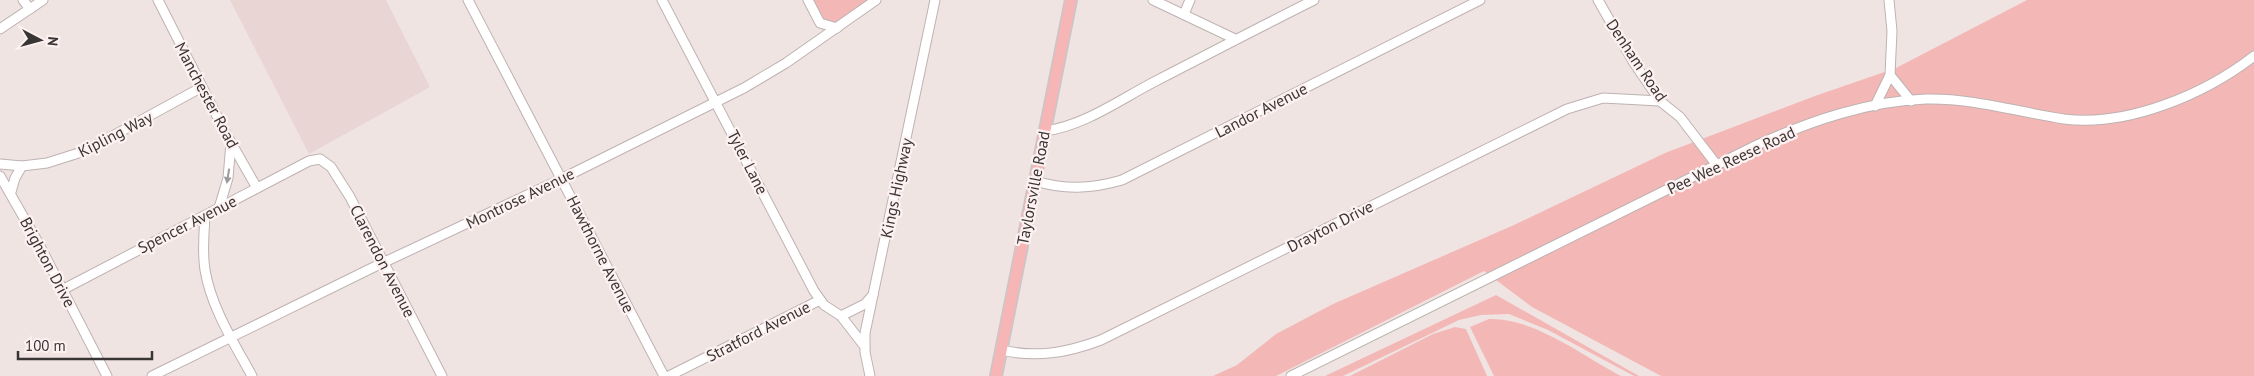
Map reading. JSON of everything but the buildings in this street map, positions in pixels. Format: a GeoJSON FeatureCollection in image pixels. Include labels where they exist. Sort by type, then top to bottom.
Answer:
{"type":"FeatureCollection","features":[{"type":"Feature","properties":{"kind":"main road","name":"Taylorsville Road"},"geometry":{"type":"LineString","coordinates":[[996,376],[1071,0]]}},
{"type":"Feature","properties":{"kind":"street"},"geometry":{"type":"LineString","coordinates":[[24,0],[30,10]]}},
{"type":"Feature","properties":{"kind":"street"},"geometry":{"type":"LineString","coordinates":[[0,30],[43,0]]}},
{"type":"Feature","properties":{"kind":"street","name":"Manchester Road"},"geometry":{"type":"LineString","coordinates":[[158,0],[202,87],[257,188]]}},
{"type":"Feature","properties":{"kind":"street","name":"Hawthorne Avenue"},"geometry":{"type":"LineString","coordinates":[[468,0],[518,98],[563,178],[664,376]]}},
{"type":"Feature","properties":{"kind":"street","name":"Tyler Lane"},"geometry":{"type":"LineString","coordinates":[[662,0],[820,300],[841,316],[865,347]]}},
{"type":"Feature","properties":{"kind":"street"},"geometry":{"type":"LineString","coordinates":[[808,0],[820,22],[817,42]]}},
{"type":"Feature","properties":{"kind":"street","name":"Montrose Avenue"},"geometry":{"type":"LineString","coordinates":[[152,376],[563,178],[744,88],[817,42],[876,0]]}},
{"type":"Feature","properties":{"kind":"street","name":"Kings Highway"},"geometry":{"type":"LineString","coordinates":[[870,376],[865,347],[865,333],[935,0]]}},
{"type":"Feature","properties":{"kind":"street"},"geometry":{"type":"LineString","coordinates":[[1154,0],[1235,39]]}},
{"type":"Feature","properties":{"kind":"street"},"geometry":{"type":"LineString","coordinates":[[1184,14],[1190,0]]}},
{"type":"Feature","properties":{"kind":"street"},"geometry":{"type":"LineString","coordinates":[[1045,131],[1060,128],[1089,116],[1235,39],[1314,0]]}},
{"type":"Feature","properties":{"kind":"street","name":"Landor Avenue"},"geometry":{"type":"LineString","coordinates":[[1035,180],[1059,187],[1082,188],[1122,180],[1480,0]]}},
{"type":"Feature","properties":{"kind":"street","name":"Denham Road"},"geometry":{"type":"LineString","coordinates":[[1598,0],[1634,63],[1660,101],[1680,117],[1716,164]]}},
{"type":"Feature","properties":{"kind":"street"},"geometry":{"type":"LineString","coordinates":[[1875,106],[1890,75],[1892,31],[1889,0]]}},
{"type":"Feature","properties":{"kind":"street"},"geometry":{"type":"LineString","coordinates":[[820,22],[837,28]]}},
{"type":"Feature","properties":{"kind":"street","name":"Pee Wee Reese Road"},"geometry":{"type":"LineString","coordinates":[[1291,376],[1716,164],[1785,132],[1875,106],[1911,101],[1953,100],[2064,119],[2102,120],[2145,111],[2172,101],[2223,76],[2254,56]]}},
{"type":"Feature","properties":{"kind":"street"},"geometry":{"type":"LineString","coordinates":[[1890,75],[1911,101]]}},
{"type":"Feature","properties":{"kind":"street","name":"Kipling Way"},"geometry":{"type":"LineString","coordinates":[[0,164],[22,166],[47,163],[85,151],[202,87]]}},
{"type":"Feature","properties":{"kind":"street","name":"Drayton Drive"},"geometry":{"type":"LineString","coordinates":[[1001,350],[1021,354],[1044,354],[1078,349],[1101,340],[1567,109],[1603,98],[1660,101]]}},
{"type":"Feature","properties":{"kind":"street"},"geometry":{"type":"LineString","coordinates":[[219,208],[228,178],[231,142]]}},
{"type":"Feature","properties":{"kind":"street","name":"Spencer Avenue"},"geometry":{"type":"LineString","coordinates":[[62,290],[312,159]]}},
{"type":"Feature","properties":{"kind":"street","name":"Clarendon Avenue"},"geometry":{"type":"LineString","coordinates":[[312,159],[325,162],[340,180],[442,376]]}},
{"type":"Feature","properties":{"kind":"street"},"geometry":{"type":"LineString","coordinates":[[11,192],[15,178],[22,166]]}},
{"type":"Feature","properties":{"kind":"street","name":"Brighton Drive"},"geometry":{"type":"LineString","coordinates":[[0,176],[11,192],[107,376]]}},
{"type":"Feature","properties":{"kind":"street"},"geometry":{"type":"LineString","coordinates":[[205,216],[204,257],[208,282],[232,338],[252,376]]}},
{"type":"Feature","properties":{"kind":"street"},"geometry":{"type":"LineString","coordinates":[[841,316],[865,304],[873,295]]}},
{"type":"Feature","properties":{"kind":"street","name":"Stratford Avenue"},"geometry":{"type":"LineString","coordinates":[[669,376],[820,300]]}},
{"type":"Feature","properties":{"kind":"shaded area"},"geometry":{"type":"Polygon","coordinates":[[[230,0],[386,0],[430,87],[309,154],[230,0]]]}},
{"type":"Feature","properties":{"kind":"shaded area"},"geometry":{"type":"Polygon","coordinates":[[[812,0],[871,0],[838,22],[833,22],[828,21],[819,13],[812,0]]]}},
{"type":"Feature","properties":{"kind":"shaded area"},"geometry":{"type":"Polygon","coordinates":[[[2027,0],[2254,0],[2254,376],[1661,376],[1532,307],[1484,271],[1276,376],[1213,376],[1237,365],[1276,334],[1333,304],[1514,225],[1665,153],[1815,96],[1896,68],[2027,0]]]}},
{"type":"Feature","properties":{"kind":"shaded area"},"geometry":{"type":"Polygon","coordinates":[[[1496,295],[1639,376],[1634,376],[1548,330],[1509,314],[1481,315],[1459,320],[1343,376],[1325,376],[1496,295]]]}},
{"type":"Feature","properties":{"kind":"shaded area"},"geometry":{"type":"Polygon","coordinates":[[[1489,319],[1523,324],[1540,331],[1621,376],[1494,376],[1470,327],[1489,319]]]}},
{"type":"Feature","properties":{"kind":"shaded area"},"geometry":{"type":"Polygon","coordinates":[[[1455,327],[1466,329],[1487,376],[1350,376],[1433,334],[1455,327]]]}}]}
